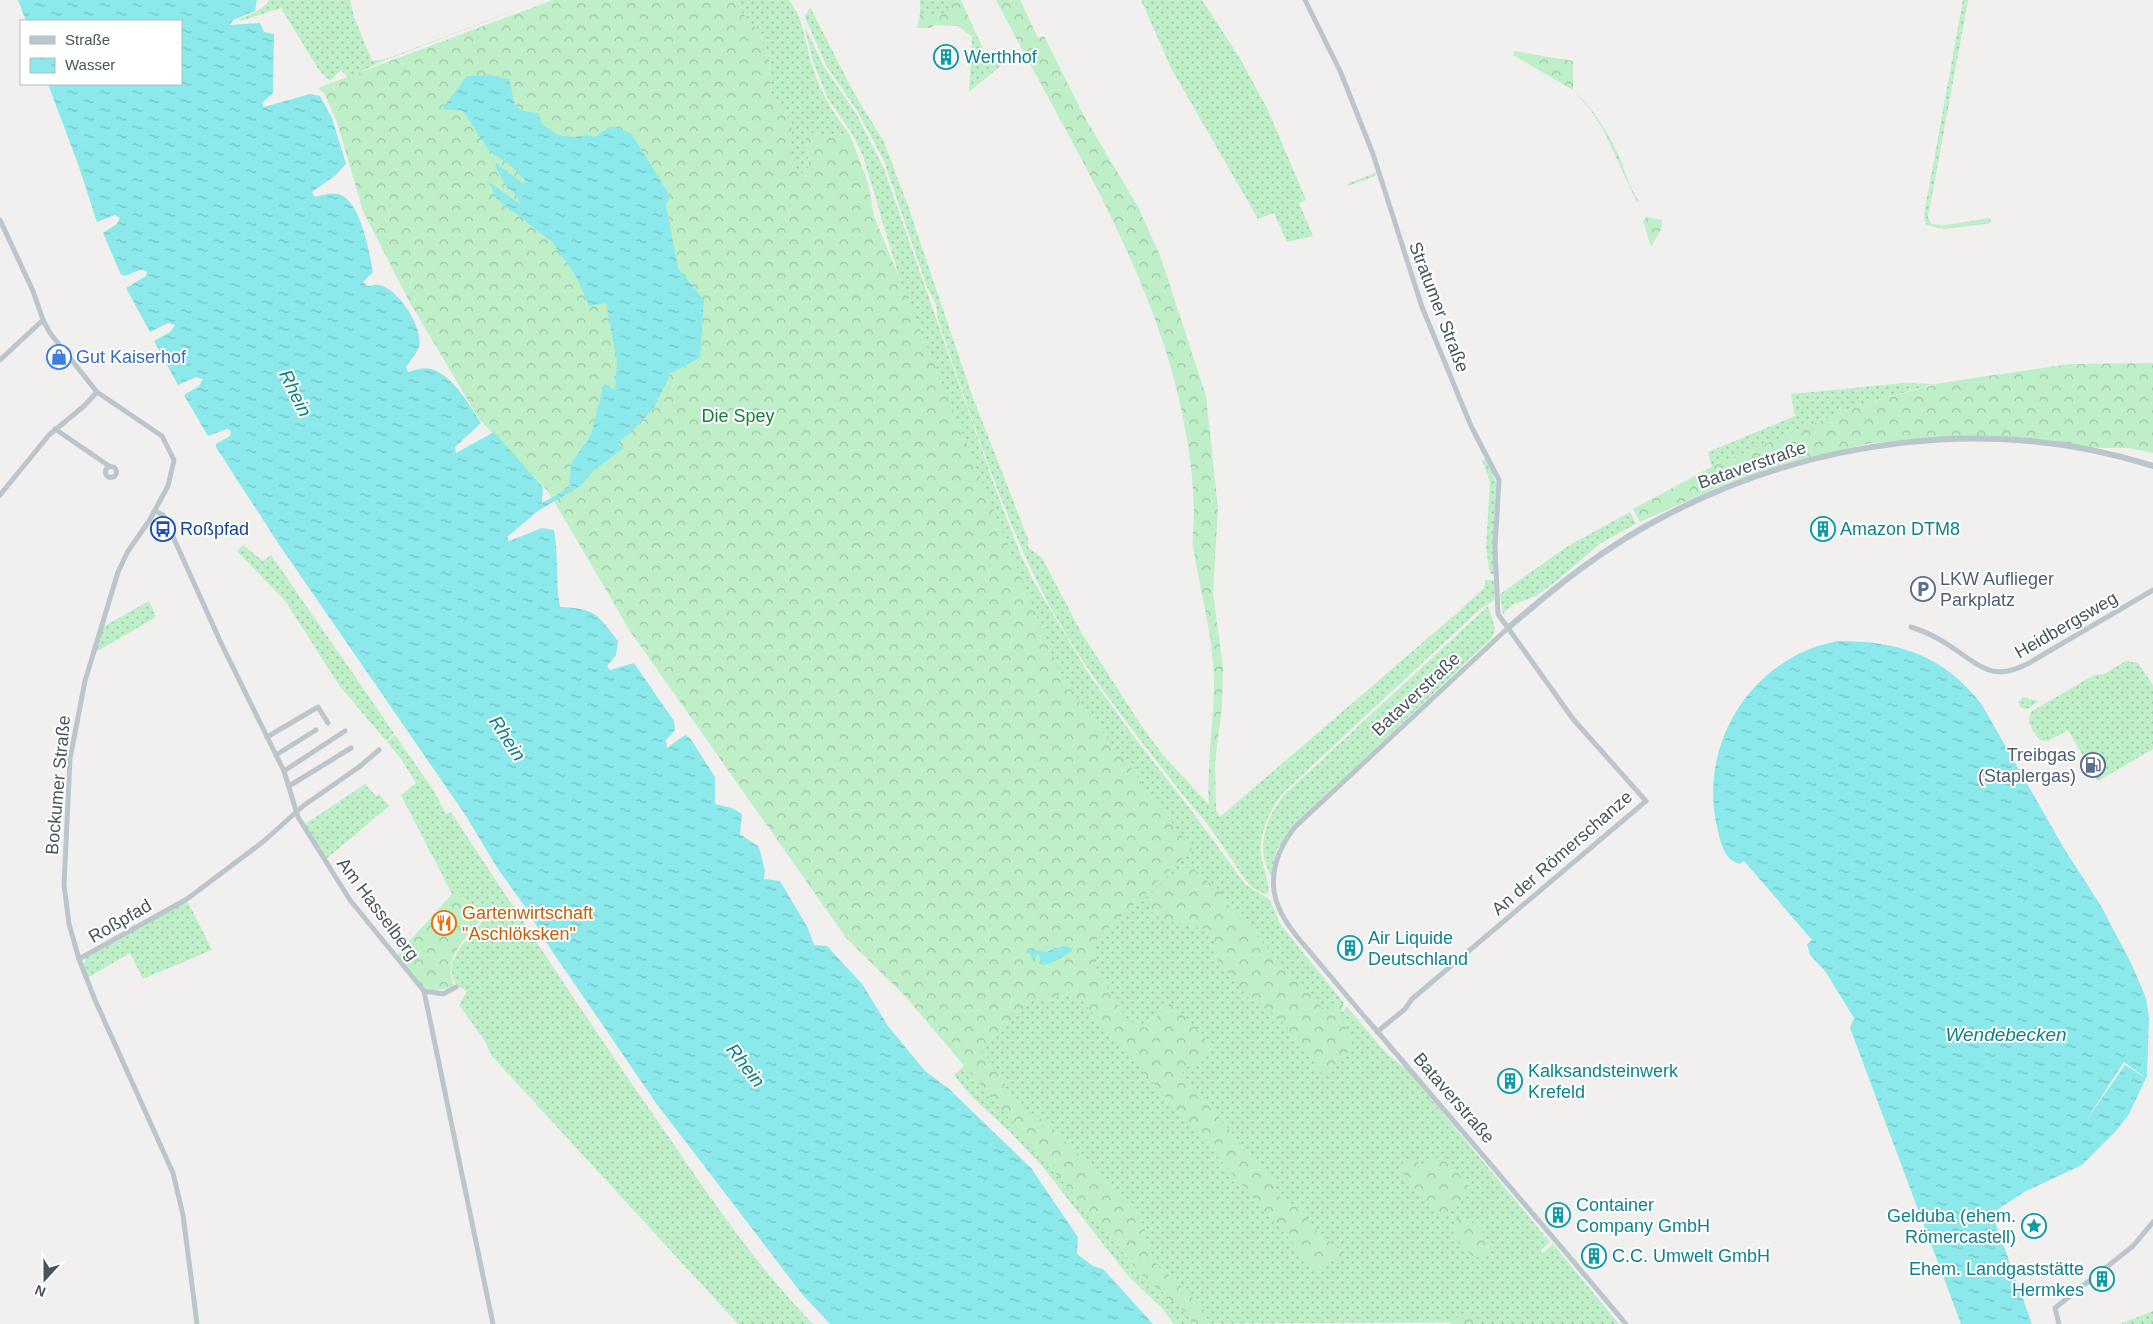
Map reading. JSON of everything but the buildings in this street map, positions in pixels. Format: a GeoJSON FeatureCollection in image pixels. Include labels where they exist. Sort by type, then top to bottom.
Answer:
{"type":"FeatureCollection","features":[{"type":"Feature","properties":{"kind":"street","name":"Stratumer Straße"},"geometry":{"type":"LineString","coordinates":[[1305,0],[1341,72],[1373,154],[1422,307],[1471,426],[1497,474],[1499,493],[1495,529],[1498,586],[1496,608],[1508,628]]}},
{"type":"Feature","properties":{"kind":"street","name":"Bockumer Straße"},"geometry":{"type":"LineString","coordinates":[[0,220],[33,291],[43,320],[97,392],[156,430],[168,444],[174,460],[168,486],[155,511],[128,551],[118,572],[85,681],[73,736],[64,885],[69,924],[79,959],[95,1000],[174,1173],[183,1215],[197,1324]]}},
{"type":"Feature","properties":{"kind":"street"},"geometry":{"type":"LineString","coordinates":[[0,360],[43,320]]}},
{"type":"Feature","properties":{"kind":"street"},"geometry":{"type":"LineString","coordinates":[[0,495],[55,429],[84,406],[97,392]]}},
{"type":"Feature","properties":{"kind":"street"},"geometry":{"type":"LineString","coordinates":[[55,429],[109,466]]}},
{"type":"Feature","properties":{"kind":"street","name":"Bataverstraße"},"geometry":{"type":"LineString","coordinates":[[1626,1324],[1377,1032],[1283,917],[1274,888],[1276,862],[1288,836],[1295,827],[1508,628],[1550,592],[1591,560],[1661,518],[1732,485],[1829,455],[1914,442],[1976,439],[2064,445],[2113,454],[2153,466]]}},
{"type":"Feature","properties":{"kind":"street"},"geometry":{"type":"LineString","coordinates":[[155,511],[163,515],[165,519],[284,771],[296,812]]}},
{"type":"Feature","properties":{"kind":"street","name":"Heidbergsweg"},"geometry":{"type":"LineString","coordinates":[[1911,627],[1942,641],[1988,671],[2009,672],[2029,663],[2153,590]]}},
{"type":"Feature","properties":{"kind":"street","name":"An der Römerschanze"},"geometry":{"type":"LineString","coordinates":[[1377,1032],[1405,1009],[1412,999],[1646,802],[1573,719],[1508,628]]}},
{"type":"Feature","properties":{"kind":"street"},"geometry":{"type":"LineString","coordinates":[[267,736],[318,707],[328,723]]}},
{"type":"Feature","properties":{"kind":"street"},"geometry":{"type":"LineString","coordinates":[[276,755],[316,730]]}},
{"type":"Feature","properties":{"kind":"street"},"geometry":{"type":"LineString","coordinates":[[284,771],[345,731]]}},
{"type":"Feature","properties":{"kind":"street"},"geometry":{"type":"LineString","coordinates":[[289,786],[351,748]]}},
{"type":"Feature","properties":{"kind":"street","name":"Roßpfad"},"geometry":{"type":"LineString","coordinates":[[79,959],[187,899],[264,841],[318,794],[359,767],[379,750]]}},
{"type":"Feature","properties":{"kind":"street","name":"Am Hasselberg"},"geometry":{"type":"LineString","coordinates":[[296,812],[350,900],[424,991]]}},
{"type":"Feature","properties":{"kind":"street"},"geometry":{"type":"LineString","coordinates":[[456,987],[443,994],[424,991],[492,1324]]}},
{"type":"Feature","properties":{"kind":"street"},"geometry":{"type":"LineString","coordinates":[[2059,1324],[2055,1308],[2133,1246],[2153,1222]]}},
{"type":"Feature","properties":{"kind":"green space"},"geometry":{"type":"Polygon","coordinates":[[[269,0],[350,0],[354,17],[372,61],[386,59],[542,0],[378,63],[348,78],[341,70],[330,81],[319,70],[281,8],[240,21],[239,19],[260,10],[269,0]]]}},
{"type":"Feature","properties":{"kind":"green space","name":"Die Spey"},"geometry":{"type":"Polygon","coordinates":[[[553,0],[731,0],[759,32],[769,61],[771,98],[792,123],[790,153],[799,177],[809,166],[805,133],[839,135],[849,133],[868,183],[874,216],[1062,678],[1192,849],[1092,944],[1096,951],[1096,969],[1127,1020],[1145,1028],[1171,1003],[1200,1032],[1212,1049],[1211,1053],[1184,1069],[1182,1075],[1276,1184],[1281,1199],[1300,1209],[1311,1225],[1345,1257],[1335,1259],[1316,1270],[1081,1000],[1068,992],[1041,1001],[1038,1001],[1036,998],[981,1050],[1001,1074],[1007,1090],[1016,1101],[1029,1112],[1045,1121],[1137,1214],[1145,1227],[1145,1236],[1154,1261],[1206,1313],[1208,1324],[1192,1324],[1188,1314],[1142,1275],[905,996],[847,939],[630,631],[548,491],[479,419],[409,301],[363,211],[337,122],[324,93],[318,88],[553,0]]]}},
{"type":"Feature","properties":{"kind":"green space"},"geometry":{"type":"Polygon","coordinates":[[[731,0],[789,0],[801,22],[811,62],[822,91],[831,108],[849,133],[839,135],[805,133],[809,167],[799,177],[790,153],[792,123],[771,98],[769,61],[759,32],[731,0]]]}},
{"type":"Feature","properties":{"kind":"green space"},"geometry":{"type":"Polygon","coordinates":[[[920,0],[946,0],[950,11],[936,16],[920,14],[920,0]]]}},
{"type":"Feature","properties":{"kind":"green space"},"geometry":{"type":"Polygon","coordinates":[[[946,0],[961,0],[977,36],[972,37],[958,26],[934,25],[931,28],[917,28],[920,14],[936,16],[950,11],[946,0]]]}},
{"type":"Feature","properties":{"kind":"green space"},"geometry":{"type":"Polygon","coordinates":[[[996,0],[1020,0],[1038,38],[1044,36],[1084,116],[1138,207],[1161,258],[1206,396],[1218,509],[1213,593],[1223,667],[1222,707],[1215,762],[1216,811],[1209,812],[1208,795],[1214,696],[1213,662],[1209,630],[1193,547],[1194,505],[1190,458],[1171,367],[1153,312],[1105,206],[996,0]]]}},
{"type":"Feature","properties":{"kind":"green space"},"geometry":{"type":"Polygon","coordinates":[[[1141,0],[1202,0],[1239,57],[1267,108],[1306,200],[1299,203],[1313,236],[1287,242],[1274,213],[1258,219],[1171,68],[1141,0]]]}},
{"type":"Feature","properties":{"kind":"green space"},"geometry":{"type":"Polygon","coordinates":[[[1963,0],[1968,0],[1928,217],[1931,224],[1945,225],[1945,229],[1926,225],[1924,215],[1963,0]]]}},
{"type":"Feature","properties":{"kind":"green space"},"geometry":{"type":"Polygon","coordinates":[[[810,7],[854,93],[884,142],[908,206],[972,395],[1028,539],[1028,547],[1042,558],[1081,632],[1143,728],[1163,755],[1209,805],[1209,812],[1216,811],[1220,817],[1457,613],[1485,587],[1485,580],[1495,580],[1494,600],[1478,611],[1281,795],[1271,811],[1262,837],[1261,855],[1269,892],[1265,894],[1253,888],[1246,881],[1206,822],[1186,799],[1092,675],[1064,631],[1044,594],[1009,518],[979,439],[938,320],[936,304],[927,287],[884,161],[858,112],[826,65],[805,16],[810,7]]]}},
{"type":"Feature","properties":{"kind":"green space"},"geometry":{"type":"Polygon","coordinates":[[[804,25],[824,67],[857,115],[884,169],[998,496],[1020,553],[1034,582],[1088,673],[1245,884],[1270,900],[1280,924],[1344,1003],[1337,1006],[1342,1012],[1347,1007],[1387,1054],[1407,1070],[1550,1242],[1541,1250],[1542,1254],[1553,1244],[1619,1324],[1481,1324],[1480,1322],[1174,1324],[1162,1308],[1129,1277],[1042,1166],[1010,1132],[971,1096],[954,1075],[981,1050],[902,287],[863,156],[853,135],[827,97],[813,61],[804,25]]]}},
{"type":"Feature","properties":{"kind":"green space"},"geometry":{"type":"Polygon","coordinates":[[[977,36],[990,63],[1004,63],[969,92],[972,37],[977,36]]]}},
{"type":"Feature","properties":{"kind":"green space"},"geometry":{"type":"Polygon","coordinates":[[[1514,51],[1573,61],[1573,90],[1513,55],[1514,51]]]}},
{"type":"Feature","properties":{"kind":"green space"},"geometry":{"type":"Polygon","coordinates":[[[1573,90],[1587,104],[1604,128],[1639,201],[1637,202],[1604,131],[1590,109],[1573,90]]]}},
{"type":"Feature","properties":{"kind":"green space"},"geometry":{"type":"Polygon","coordinates":[[[1377,172],[1375,176],[1348,186],[1347,184],[1377,172]]]}},
{"type":"Feature","properties":{"kind":"green space"},"geometry":{"type":"Polygon","coordinates":[[[1647,217],[1662,220],[1661,229],[1651,247],[1643,221],[1647,217]]]}},
{"type":"Feature","properties":{"kind":"green space"},"geometry":{"type":"Polygon","coordinates":[[[1990,218],[1991,223],[1945,229],[1945,225],[1990,218]]]}},
{"type":"Feature","properties":{"kind":"green space"},"geometry":{"type":"Polygon","coordinates":[[[2153,363],[2153,453],[2129,448],[2099,448],[2004,437],[1946,437],[1871,443],[1789,462],[1727,483],[1640,522],[1633,509],[1717,464],[1856,406],[1941,383],[2070,364],[2153,363]]]}},
{"type":"Feature","properties":{"kind":"green space"},"geometry":{"type":"Polygon","coordinates":[[[1905,383],[1934,384],[1856,406],[1712,467],[1708,452],[1795,416],[1791,394],[1905,383]]]}},
{"type":"Feature","properties":{"kind":"green space"},"geometry":{"type":"Polygon","coordinates":[[[1487,459],[1496,482],[1493,552],[1495,574],[1490,574],[1486,548],[1490,482],[1482,460],[1487,459]]]}},
{"type":"Feature","properties":{"kind":"green space"},"geometry":{"type":"Polygon","coordinates":[[[1630,512],[1636,524],[1601,543],[1554,583],[1536,596],[1512,605],[1503,614],[1500,594],[1568,546],[1630,512]]]}},
{"type":"Feature","properties":{"kind":"green space"},"geometry":{"type":"Polygon","coordinates":[[[243,545],[263,561],[271,555],[394,733],[386,741],[339,685],[286,602],[237,551],[243,545]]]}},
{"type":"Feature","properties":{"kind":"green space"},"geometry":{"type":"Polygon","coordinates":[[[149,601],[156,617],[94,653],[101,628],[149,601]]]}},
{"type":"Feature","properties":{"kind":"green space"},"geometry":{"type":"Polygon","coordinates":[[[1488,606],[1495,628],[1492,638],[1296,823],[1277,849],[1271,877],[1263,853],[1264,835],[1274,810],[1284,795],[1488,606]]]}},
{"type":"Feature","properties":{"kind":"green space"},"geometry":{"type":"Polygon","coordinates":[[[2126,661],[2138,663],[2153,685],[2153,749],[2098,781],[2068,730],[2048,741],[2040,740],[2030,726],[2029,718],[2032,711],[2094,675],[2104,674],[2126,661]]]}},
{"type":"Feature","properties":{"kind":"green space"},"geometry":{"type":"Polygon","coordinates":[[[2023,697],[2039,701],[2027,709],[2021,708],[2018,702],[2023,697]]]}},
{"type":"Feature","properties":{"kind":"green space"},"geometry":{"type":"Polygon","coordinates":[[[395,735],[434,791],[446,814],[451,812],[581,1009],[714,1203],[771,1278],[813,1324],[738,1324],[491,1055],[485,1041],[459,1005],[467,991],[456,985],[452,975],[452,966],[459,949],[486,918],[469,901],[452,894],[401,795],[416,783],[401,759],[387,742],[395,735]]]}},
{"type":"Feature","properties":{"kind":"green space"},"geometry":{"type":"Polygon","coordinates":[[[365,784],[376,796],[379,794],[389,806],[325,860],[304,825],[365,784]]]}},
{"type":"Feature","properties":{"kind":"green space"},"geometry":{"type":"Polygon","coordinates":[[[1191,867],[1219,889],[1224,900],[1326,1012],[1344,1003],[1340,1015],[1352,1042],[1349,1051],[1324,1075],[1320,1073],[1308,1052],[1276,1015],[1248,998],[1213,954],[1215,939],[1204,929],[1168,921],[1152,912],[1146,900],[1151,894],[1171,875],[1191,867]]]}},
{"type":"Feature","properties":{"kind":"green space"},"geometry":{"type":"Polygon","coordinates":[[[452,894],[469,901],[483,917],[463,941],[453,957],[451,975],[454,986],[438,991],[424,988],[397,955],[452,894]]]}},
{"type":"Feature","properties":{"kind":"green space"},"geometry":{"type":"Polygon","coordinates":[[[185,901],[189,904],[212,950],[143,979],[130,953],[87,978],[83,966],[86,958],[185,901]]]}},
{"type":"Feature","properties":{"kind":"green space"},"geometry":{"type":"Polygon","coordinates":[[[1443,1154],[1472,1190],[1441,1217],[1430,1208],[1400,1171],[1404,1159],[1411,1158],[1418,1162],[1418,1171],[1443,1154]]]}},
{"type":"Feature","properties":{"kind":"green space"},"geometry":{"type":"Polygon","coordinates":[[[1467,1218],[1481,1230],[1491,1246],[1486,1256],[1474,1257],[1460,1245],[1451,1228],[1457,1219],[1467,1218]]]}},
{"type":"Feature","properties":{"kind":"green space"},"geometry":{"type":"Polygon","coordinates":[[[1466,1311],[1481,1324],[1449,1324],[1466,1311]]]}},
{"type":"Feature","properties":{"kind":"green space"},"geometry":{"type":"Polygon","coordinates":[[[2153,1311],[2153,1324],[2120,1324],[2153,1311]]]}},
{"type":"Feature","properties":{"kind":"water","name":"Rhein"},"geometry":{"type":"Polygon","coordinates":[[[18,0],[257,0],[255,11],[233,20],[230,25],[260,23],[264,32],[274,34],[273,93],[262,103],[264,107],[310,94],[320,96],[332,118],[346,164],[336,175],[312,192],[315,197],[337,194],[350,202],[364,231],[373,272],[363,282],[367,286],[379,285],[394,293],[414,320],[418,330],[419,347],[406,367],[408,372],[428,368],[447,378],[454,384],[481,423],[455,447],[456,453],[494,432],[543,487],[542,503],[569,488],[571,464],[591,435],[604,384],[615,390],[617,361],[606,303],[589,306],[576,276],[552,242],[497,199],[488,181],[521,205],[513,191],[507,188],[495,166],[496,163],[524,184],[525,180],[509,164],[490,152],[463,111],[442,109],[467,76],[489,75],[509,79],[515,105],[523,111],[538,113],[542,124],[558,135],[574,137],[588,135],[595,137],[611,126],[631,133],[670,196],[666,205],[678,268],[704,300],[700,358],[671,373],[653,409],[617,444],[624,448],[594,470],[580,486],[538,511],[507,537],[509,541],[542,528],[554,530],[560,607],[581,609],[594,614],[618,641],[616,655],[607,666],[610,670],[634,663],[674,721],[675,730],[666,740],[667,748],[685,735],[690,738],[715,777],[715,804],[732,808],[742,814],[740,834],[759,847],[765,871],[764,879],[780,881],[808,928],[814,945],[827,946],[862,984],[888,1026],[925,1071],[948,1088],[1031,1168],[1078,1237],[1077,1254],[1093,1266],[1103,1269],[1153,1324],[830,1324],[802,1294],[656,1103],[552,951],[466,816],[278,543],[216,447],[216,444],[230,436],[231,431],[227,429],[208,436],[184,395],[199,386],[203,379],[196,377],[178,385],[154,341],[170,332],[175,325],[168,323],[150,332],[126,288],[146,276],[147,272],[140,270],[128,275],[121,275],[103,233],[117,224],[120,218],[115,215],[97,222],[48,85],[182,85],[182,20],[26,20],[18,0]]]}},
{"type":"Feature","properties":{"kind":"water","name":"Wendebecken"},"geometry":{"type":"Polygon","coordinates":[[[1838,641],[1881,644],[1919,654],[1952,674],[1982,705],[2065,850],[2101,906],[2131,963],[2146,998],[2149,1017],[2147,1076],[2129,1114],[2116,1131],[2082,1165],[2024,1192],[1994,1212],[1994,1219],[2032,1324],[1961,1324],[1850,1028],[1854,1018],[1825,971],[1810,955],[1807,944],[1812,940],[1744,861],[1740,864],[1727,855],[1721,842],[1713,799],[1715,768],[1723,738],[1737,710],[1756,686],[1779,665],[1807,650],[1838,641]]]}},
{"type":"Feature","properties":{"kind":"water"},"geometry":{"type":"Polygon","coordinates":[[[1064,946],[1071,948],[1072,951],[1056,961],[1044,965],[1041,964],[1039,955],[1036,955],[1035,963],[1027,949],[1046,952],[1064,946]]]}},
{"type":"Feature","properties":{"kind":"pier"},"geometry":{"type":"Polygon","coordinates":[[[2124,1062],[2146,1078],[2125,1065],[2085,1122],[2124,1062]]]}},
{"type":"Feature","properties":{"kind":"place","name":"Werthhof"},"geometry":{"type":"Point","coordinates":[946,57]}},
{"type":"Feature","properties":{"kind":"place","name":"Gut Kaiserhof"},"geometry":{"type":"Point","coordinates":[59,357]}},
{"type":"Feature","properties":{"kind":"place","name":"Roßpfad"},"geometry":{"type":"Point","coordinates":[163,529]}},
{"type":"Feature","properties":{"kind":"place","name":"Amazon DTM8"},"geometry":{"type":"Point","coordinates":[1823,529]}},
{"type":"Feature","properties":{"kind":"place","name":"LKW Auflieger Parkplatz"},"geometry":{"type":"Point","coordinates":[1923,589]}},
{"type":"Feature","properties":{"kind":"place","name":"Treibgas (Staplergas)"},"geometry":{"type":"Point","coordinates":[2093,765]}},
{"type":"Feature","properties":{"kind":"place","name":"Gartenwirtschaft \"Aschlöksken\""},"geometry":{"type":"Point","coordinates":[444,923]}},
{"type":"Feature","properties":{"kind":"place","name":"Air Liquide Deutschland"},"geometry":{"type":"Point","coordinates":[1350,948]}},
{"type":"Feature","properties":{"kind":"place","name":"Kalksandsteinwerk Krefeld"},"geometry":{"type":"Point","coordinates":[1510,1081]}},
{"type":"Feature","properties":{"kind":"place","name":"Container Company GmbH"},"geometry":{"type":"Point","coordinates":[1558,1215]}},
{"type":"Feature","properties":{"kind":"place","name":"Gelduba (ehem. Römercastell)"},"geometry":{"type":"Point","coordinates":[2034,1226]}},
{"type":"Feature","properties":{"kind":"place","name":"C.C. Umwelt GmbH"},"geometry":{"type":"Point","coordinates":[1594,1256]}},
{"type":"Feature","properties":{"kind":"place","name":"Ehem. Landgaststätte Hermkes"},"geometry":{"type":"Point","coordinates":[2102,1279]}}]}
